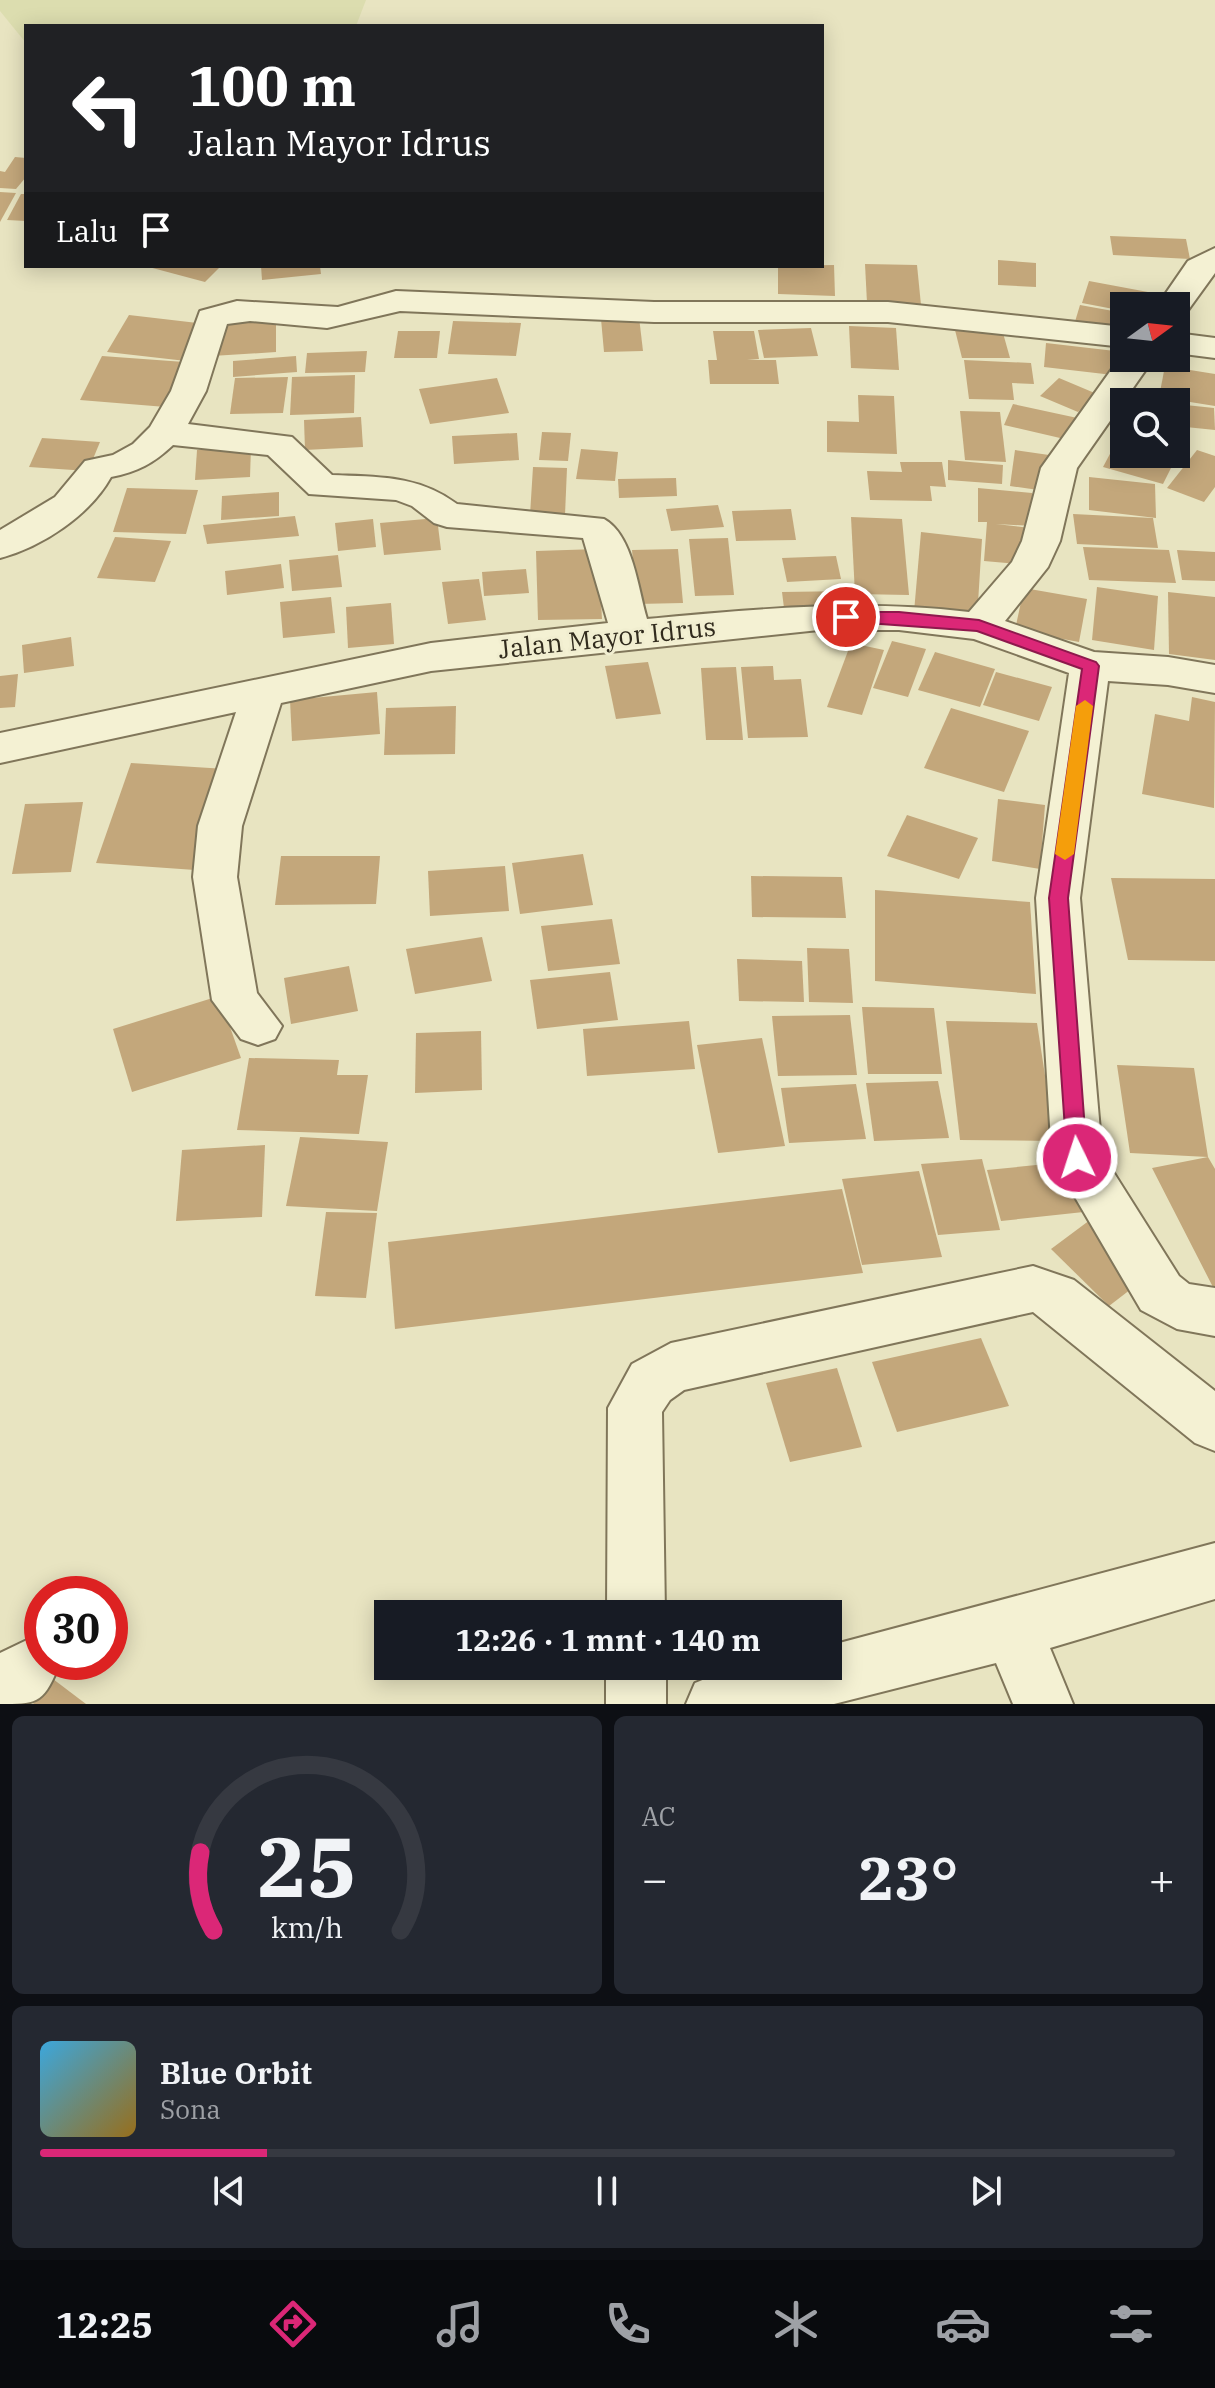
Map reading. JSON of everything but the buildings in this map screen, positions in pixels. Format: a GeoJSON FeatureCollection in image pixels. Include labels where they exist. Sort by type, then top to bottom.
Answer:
{"type":"FeatureCollection","features":[{"type":"Feature","properties":{"kind":"street"},"geometry":{"type":"LineString","coordinates":[[1184,292],[1200,268],[1215,258]]}},
{"type":"Feature","properties":{"kind":"street"},"geometry":{"type":"LineString","coordinates":[[0,546],[59,514],[88,489],[98,469],[117,467],[138,459],[166,433],[192,385],[212,318],[229,310],[317,318],[365,313],[396,301],[654,312],[888,312],[1110,336]]}},
{"type":"Feature","properties":{"kind":"street"},"geometry":{"type":"LineString","coordinates":[[1190,345],[1215,348]]}},
{"type":"Feature","properties":{"kind":"street"},"geometry":{"type":"LineString","coordinates":[[979,626],[1029,567],[1041,541],[1059,468],[1127,372]]}},
{"type":"Feature","properties":{"kind":"street"},"geometry":{"type":"LineString","coordinates":[[166,433],[279,445],[322,486],[401,489],[425,498],[447,515],[591,527],[606,543],[631,634]]}},
{"type":"Feature","properties":{"kind":"street","name":"Jalan Mayor Idrus"},"geometry":{"type":"LineString","coordinates":[[0,748],[431,657],[819,617],[899,617],[979,626],[1090,666],[1168,671],[1215,679]]}},
{"type":"Feature","properties":{"kind":"street"},"geometry":{"type":"LineString","coordinates":[[1090,666],[1058,898],[1077,1158],[1160,1293],[1177,1305],[1215,1312]]}},
{"type":"Feature","properties":{"kind":"street"},"geometry":{"type":"LineString","coordinates":[[258,1026],[235,1000],[215,877],[220,826],[264,691]]}},
{"type":"Feature","properties":{"kind":"street"},"geometry":{"type":"LineString","coordinates":[[636,1600],[635,1408],[651,1382],[671,1368],[1033,1289],[1055,1297],[1215,1425]]}},
{"type":"Feature","properties":{"kind":"street"},"geometry":{"type":"LineString","coordinates":[[716,1704],[1012,1629],[1215,1571]]}},
{"type":"Feature","properties":{"kind":"street"},"geometry":{"type":"LineString","coordinates":[[1012,1629],[1043,1704]]}},
{"type":"Feature","properties":{"kind":"street"},"geometry":{"type":"LineString","coordinates":[[636,1680],[636,1704]]}},
{"type":"Feature","properties":{"kind":"green space"},"geometry":{"type":"Polygon","coordinates":[[[0,0],[366,0],[357,24],[24,24],[24,41],[0,11],[0,0]]]}},
{"type":"Feature","properties":{"kind":"slow traffic"},"geometry":{"type":"LineString","coordinates":[[1065,854],[1085,706]]}},
{"type":"Feature","properties":{"kind":"route"},"geometry":{"type":"LineString","coordinates":[[846,617],[899,617],[979,626],[1090,666],[1058,898],[1077,1158]]}}]}
